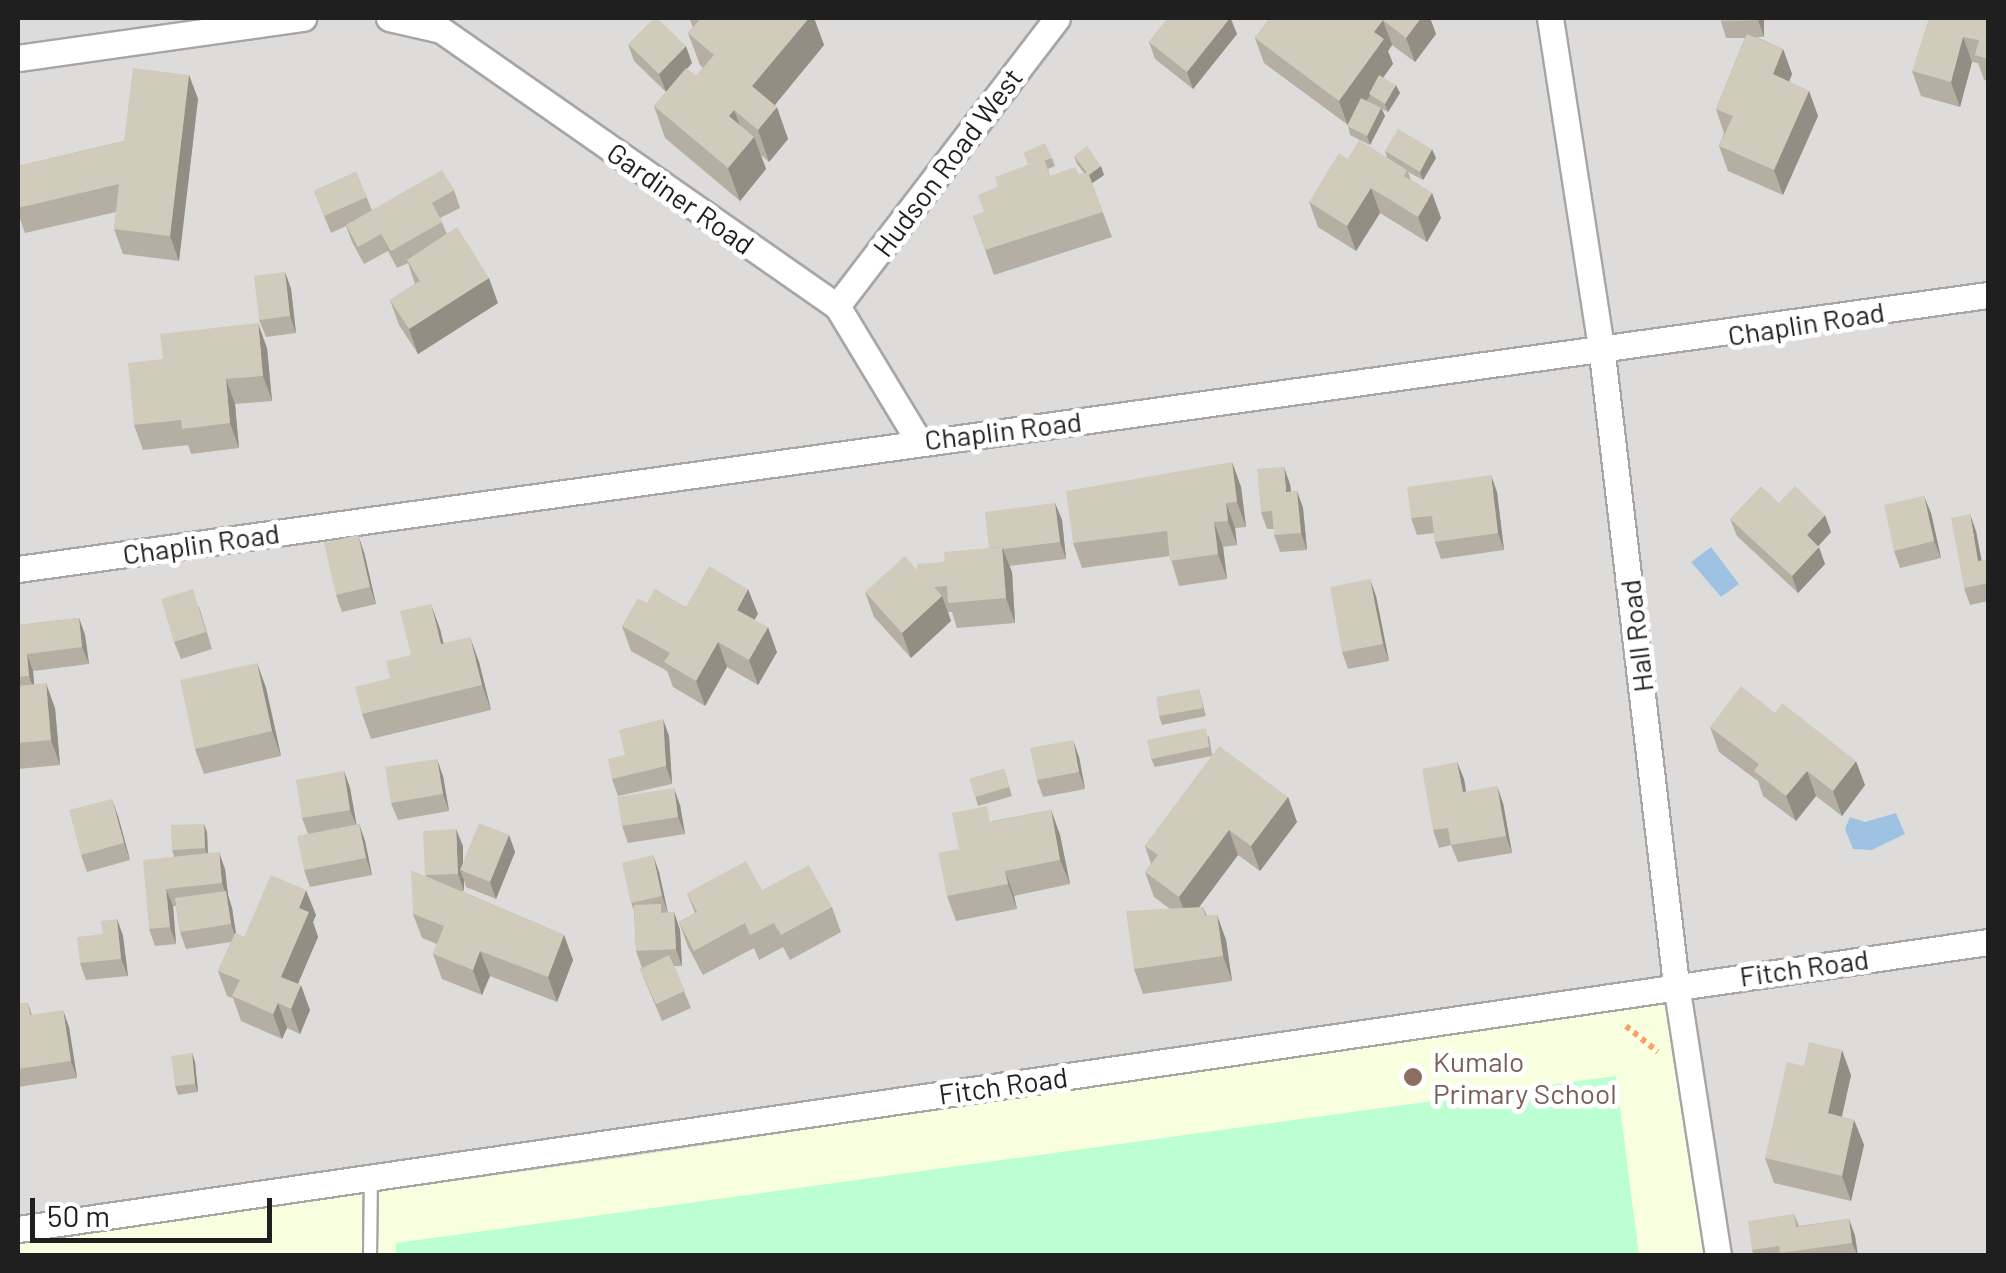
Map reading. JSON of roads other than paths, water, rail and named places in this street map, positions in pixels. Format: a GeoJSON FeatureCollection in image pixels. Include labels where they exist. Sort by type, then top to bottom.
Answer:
{"type":"FeatureCollection","features":[{"type":"Feature","properties":{"kind":"street"},"geometry":{"type":"LineString","coordinates":[[18,58],[303,18]]}},
{"type":"Feature","properties":{"kind":"street","name":"Gardiner Road"},"geometry":{"type":"LineString","coordinates":[[389,18],[441,30],[837,306],[918,440]]}},
{"type":"Feature","properties":{"kind":"street","name":"Hudson Road West"},"geometry":{"type":"LineString","coordinates":[[837,306],[1057,18]]}},
{"type":"Feature","properties":{"kind":"street","name":"Hall Road"},"geometry":{"type":"LineString","coordinates":[[1550,18],[1602,354],[1676,984],[1718,1256]]}},
{"type":"Feature","properties":{"kind":"street","name":"Chaplin Road"},"geometry":{"type":"LineString","coordinates":[[18,569],[918,440],[1602,354],[1988,295]]}},
{"type":"Feature","properties":{"kind":"street","name":"Fitch Road"},"geometry":{"type":"LineString","coordinates":[[18,1229],[1676,984],[1988,942]]}},
{"type":"Feature","properties":{"kind":"lane"},"geometry":{"type":"LineString","coordinates":[[370,1179],[370,1256]]}},
{"type":"Feature","properties":{"kind":"water"},"geometry":{"type":"Polygon","coordinates":[[[1711,547],[1739,584],[1721,597],[1691,562],[1711,547]]]}},
{"type":"Feature","properties":{"kind":"water"},"geometry":{"type":"Polygon","coordinates":[[[1896,813],[1905,834],[1872,850],[1853,849],[1845,829],[1850,817],[1865,822],[1896,813]]]}},
{"type":"Feature","properties":{"kind":"place","name":"Kumalo Primary School"},"geometry":{"type":"Point","coordinates":[1413,1077]}}]}
